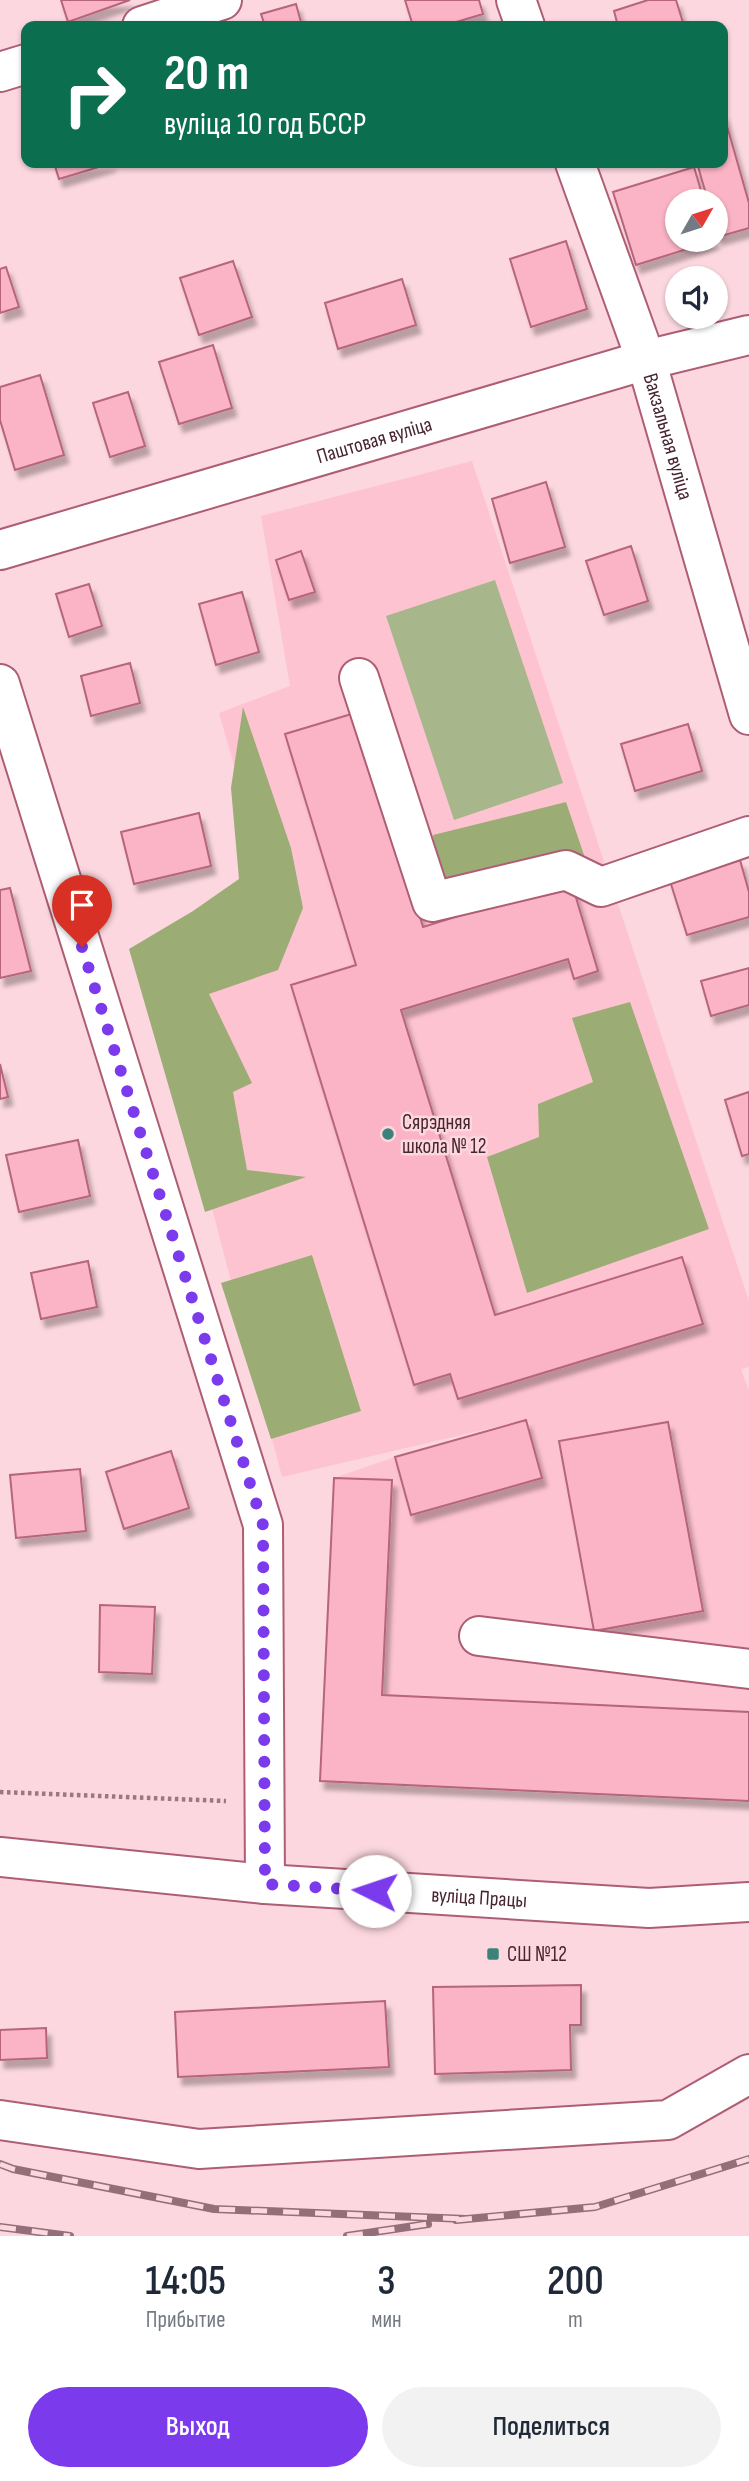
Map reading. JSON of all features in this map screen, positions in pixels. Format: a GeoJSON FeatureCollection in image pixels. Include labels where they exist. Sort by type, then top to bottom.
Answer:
{"type":"FeatureCollection","features":[{"type":"Feature","properties":{"kind":"street"},"geometry":{"type":"LineString","coordinates":[[157,21],[222,0]]}},
{"type":"Feature","properties":{"kind":"street"},"geometry":{"type":"LineString","coordinates":[[516,0],[523,21]]}},
{"type":"Feature","properties":{"kind":"street"},"geometry":{"type":"LineString","coordinates":[[0,72],[21,66]]}},
{"type":"Feature","properties":{"kind":"street","name":"Вакзальная вуліца"},"geometry":{"type":"LineString","coordinates":[[577,168],[646,360],[749,715]]}},
{"type":"Feature","properties":{"kind":"street","name":"Паштовая вуліца"},"geometry":{"type":"LineString","coordinates":[[0,550],[646,360],[749,335]]}},
{"type":"Feature","properties":{"kind":"street"},"geometry":{"type":"LineString","coordinates":[[359,678],[432,902],[566,870],[601,887],[749,836]]}},
{"type":"Feature","properties":{"kind":"street"},"geometry":{"type":"LineString","coordinates":[[0,684],[263,1525],[265,1884]]}},
{"type":"Feature","properties":{"kind":"street"},"geometry":{"type":"LineString","coordinates":[[479,1636],[749,1669]]}},
{"type":"Feature","properties":{"kind":"street","name":"вуліца Працы"},"geometry":{"type":"LineString","coordinates":[[0,1857],[265,1884],[649,1908],[749,1902]]}},
{"type":"Feature","properties":{"kind":"street"},"geometry":{"type":"LineString","coordinates":[[0,2120],[199,2149],[668,2120],[749,2074]]}},
{"type":"Feature","properties":{"kind":"path"},"geometry":{"type":"LineString","coordinates":[[0,1792],[264,1802]]}},
{"type":"Feature","properties":{"kind":"shaded area"},"geometry":{"type":"Polygon","coordinates":[[[472,461],[749,1301],[749,1367],[741,1369],[749,1391],[749,1801],[320,1781],[334,1478],[395,1457],[517,1422],[282,1477],[151,974],[281,927],[219,713],[290,686],[261,516],[472,461]]]}},
{"type":"Feature","properties":{"kind":"green space"},"geometry":{"type":"Polygon","coordinates":[[[495,580],[563,783],[454,820],[386,616],[495,580]]]}},
{"type":"Feature","properties":{"kind":"green space"},"geometry":{"type":"Polygon","coordinates":[[[243,707],[291,848],[303,908],[278,970],[209,994],[252,1083],[233,1092],[247,1170],[306,1177],[205,1212],[129,949],[193,911],[239,879],[231,788],[243,707]]]}},
{"type":"Feature","properties":{"kind":"green space"},"geometry":{"type":"Polygon","coordinates":[[[566,802],[584,855],[440,889],[433,835],[566,802]]]}},
{"type":"Feature","properties":{"kind":"green space"},"geometry":{"type":"Polygon","coordinates":[[[630,1002],[709,1229],[527,1293],[487,1157],[539,1137],[538,1104],[593,1082],[572,1018],[630,1002]]]}},
{"type":"Feature","properties":{"kind":"green space"},"geometry":{"type":"Polygon","coordinates":[[[312,1255],[361,1411],[271,1439],[221,1283],[312,1255]]]}},
{"type":"Feature","properties":{"kind":"building"},"geometry":{"type":"Polygon","coordinates":[[[61,0],[130,0],[71,21],[68,21],[61,0]]]}},
{"type":"Feature","properties":{"kind":"building"},"geometry":{"type":"Polygon","coordinates":[[[405,0],[479,0],[483,14],[460,21],[411,21],[405,0]]]}},
{"type":"Feature","properties":{"kind":"building"},"geometry":{"type":"Polygon","coordinates":[[[648,0],[676,0],[682,21],[617,21],[614,11],[648,0]]]}},
{"type":"Feature","properties":{"kind":"building"},"geometry":{"type":"Polygon","coordinates":[[[296,4],[301,21],[263,21],[261,14],[296,4]]]}},
{"type":"Feature","properties":{"kind":"building"},"geometry":{"type":"Polygon","coordinates":[[[728,130],[749,203],[749,228],[728,234],[728,189],[705,189],[698,168],[728,168],[728,130]]]}},
{"type":"Feature","properties":{"kind":"building"},"geometry":{"type":"Polygon","coordinates":[[[56,168],[95,168],[59,179],[56,168]]]}},
{"type":"Feature","properties":{"kind":"building"},"geometry":{"type":"Polygon","coordinates":[[[694,168],[700,189],[665,189],[665,252],[678,252],[636,265],[613,192],[694,168]]]}},
{"type":"Feature","properties":{"kind":"building"},"geometry":{"type":"Polygon","coordinates":[[[566,241],[587,309],[531,327],[510,259],[566,241]]]}},
{"type":"Feature","properties":{"kind":"building"},"geometry":{"type":"Polygon","coordinates":[[[233,261],[252,317],[199,335],[180,278],[233,261]]]}},
{"type":"Feature","properties":{"kind":"building"},"geometry":{"type":"Polygon","coordinates":[[[6,267],[19,307],[0,313],[0,269],[6,267]]]}},
{"type":"Feature","properties":{"kind":"building"},"geometry":{"type":"Polygon","coordinates":[[[402,279],[416,325],[338,349],[325,303],[402,279]]]}},
{"type":"Feature","properties":{"kind":"building"},"geometry":{"type":"Polygon","coordinates":[[[213,345],[232,408],[179,424],[159,362],[213,345]]]}},
{"type":"Feature","properties":{"kind":"building"},"geometry":{"type":"Polygon","coordinates":[[[40,375],[64,455],[15,470],[0,420],[0,387],[40,375]]]}},
{"type":"Feature","properties":{"kind":"building"},"geometry":{"type":"Polygon","coordinates":[[[128,392],[145,446],[110,457],[93,403],[128,392]]]}},
{"type":"Feature","properties":{"kind":"building"},"geometry":{"type":"Polygon","coordinates":[[[546,482],[565,547],[510,563],[492,499],[546,482]]]}},
{"type":"Feature","properties":{"kind":"building"},"geometry":{"type":"Polygon","coordinates":[[[631,546],[648,601],[604,615],[586,561],[631,546]]]}},
{"type":"Feature","properties":{"kind":"building"},"geometry":{"type":"Polygon","coordinates":[[[301,551],[315,592],[289,600],[276,560],[301,551]]]}},
{"type":"Feature","properties":{"kind":"building"},"geometry":{"type":"Polygon","coordinates":[[[89,584],[102,626],[69,637],[56,594],[89,584]]]}},
{"type":"Feature","properties":{"kind":"building"},"geometry":{"type":"Polygon","coordinates":[[[242,592],[259,652],[216,665],[199,604],[242,592]]]}},
{"type":"Feature","properties":{"kind":"building"},"geometry":{"type":"Polygon","coordinates":[[[130,663],[140,703],[91,716],[81,676],[130,663]]]}},
{"type":"Feature","properties":{"kind":"building","name":"Сярэдняя школа № 12"},"geometry":{"type":"Polygon","coordinates":[[[358,712],[423,927],[571,881],[598,971],[574,979],[568,959],[401,1010],[495,1315],[682,1257],[703,1324],[458,1399],[450,1374],[414,1385],[291,985],[356,965],[285,734],[358,712]]]}},
{"type":"Feature","properties":{"kind":"building"},"geometry":{"type":"Polygon","coordinates":[[[688,724],[702,771],[635,791],[621,744],[688,724]]]}},
{"type":"Feature","properties":{"kind":"building"},"geometry":{"type":"Polygon","coordinates":[[[199,813],[211,866],[134,884],[121,832],[199,813]]]}},
{"type":"Feature","properties":{"kind":"building"},"geometry":{"type":"Polygon","coordinates":[[[740,860],[749,892],[749,917],[687,935],[670,881],[740,860]]]}},
{"type":"Feature","properties":{"kind":"building"},"geometry":{"type":"Polygon","coordinates":[[[10,888],[31,971],[0,978],[0,890],[10,888]]]}},
{"type":"Feature","properties":{"kind":"building"},"geometry":{"type":"Polygon","coordinates":[[[749,968],[749,1005],[711,1016],[701,981],[749,968]]]}},
{"type":"Feature","properties":{"kind":"building"},"geometry":{"type":"Polygon","coordinates":[[[0,1064],[8,1097],[0,1099],[0,1064]]]}},
{"type":"Feature","properties":{"kind":"building"},"geometry":{"type":"Polygon","coordinates":[[[749,1092],[749,1154],[742,1156],[725,1100],[749,1092]]]}},
{"type":"Feature","properties":{"kind":"building"},"geometry":{"type":"Polygon","coordinates":[[[78,1140],[90,1196],[19,1212],[6,1155],[78,1140]]]}},
{"type":"Feature","properties":{"kind":"building"},"geometry":{"type":"Polygon","coordinates":[[[88,1261],[97,1307],[41,1319],[31,1273],[88,1261]]]}},
{"type":"Feature","properties":{"kind":"building"},"geometry":{"type":"Polygon","coordinates":[[[526,1420],[542,1478],[411,1515],[395,1457],[526,1420]]]}},
{"type":"Feature","properties":{"kind":"building"},"geometry":{"type":"Polygon","coordinates":[[[668,1422],[703,1611],[594,1631],[559,1441],[668,1422]]]}},
{"type":"Feature","properties":{"kind":"building"},"geometry":{"type":"Polygon","coordinates":[[[171,1451],[189,1508],[124,1529],[106,1472],[171,1451]]]}},
{"type":"Feature","properties":{"kind":"building"},"geometry":{"type":"Polygon","coordinates":[[[80,1469],[86,1531],[16,1538],[10,1475],[80,1469]]]}},
{"type":"Feature","properties":{"kind":"building"},"geometry":{"type":"Polygon","coordinates":[[[334,1478],[392,1480],[382,1695],[749,1712],[749,1801],[320,1781],[334,1478]]]}},
{"type":"Feature","properties":{"kind":"building"},"geometry":{"type":"Polygon","coordinates":[[[100,1605],[155,1607],[152,1674],[99,1672],[100,1605]]]}},
{"type":"Feature","properties":{"kind":"building"},"geometry":{"type":"Polygon","coordinates":[[[581,1985],[581,2025],[570,2025],[571,2070],[435,2074],[433,1987],[581,1985]]]}},
{"type":"Feature","properties":{"kind":"building"},"geometry":{"type":"Polygon","coordinates":[[[385,2001],[389,2067],[178,2077],[175,2012],[385,2001]]]}},
{"type":"Feature","properties":{"kind":"building"},"geometry":{"type":"Polygon","coordinates":[[[46,2028],[47,2058],[0,2060],[0,2030],[46,2028]]]}},
{"type":"Feature","properties":{"kind":"railway"},"geometry":{"type":"LineString","coordinates":[[456,2220],[595,2207],[749,2159]]}},
{"type":"Feature","properties":{"kind":"railway"},"geometry":{"type":"LineString","coordinates":[[0,2164],[13,2169],[214,2209],[466,2219]]}},
{"type":"Feature","properties":{"kind":"railway"},"geometry":{"type":"LineString","coordinates":[[347,2236],[428,2224]]}},
{"type":"Feature","properties":{"kind":"railway"},"geometry":{"type":"LineString","coordinates":[[0,2227],[70,2236]]}},
{"type":"Feature","properties":{"kind":"place","name":"Сярэдняя школа № 12"},"geometry":{"type":"Point","coordinates":[388,1134]}},
{"type":"Feature","properties":{"kind":"place","name":"СШ №12"},"geometry":{"type":"Point","coordinates":[493,1954]}},
{"type":"Feature","properties":{"kind":"route"},"geometry":{"type":"LineString","coordinates":[[82,947],[263,1525],[265,1884],[375,1891]]}}]}
